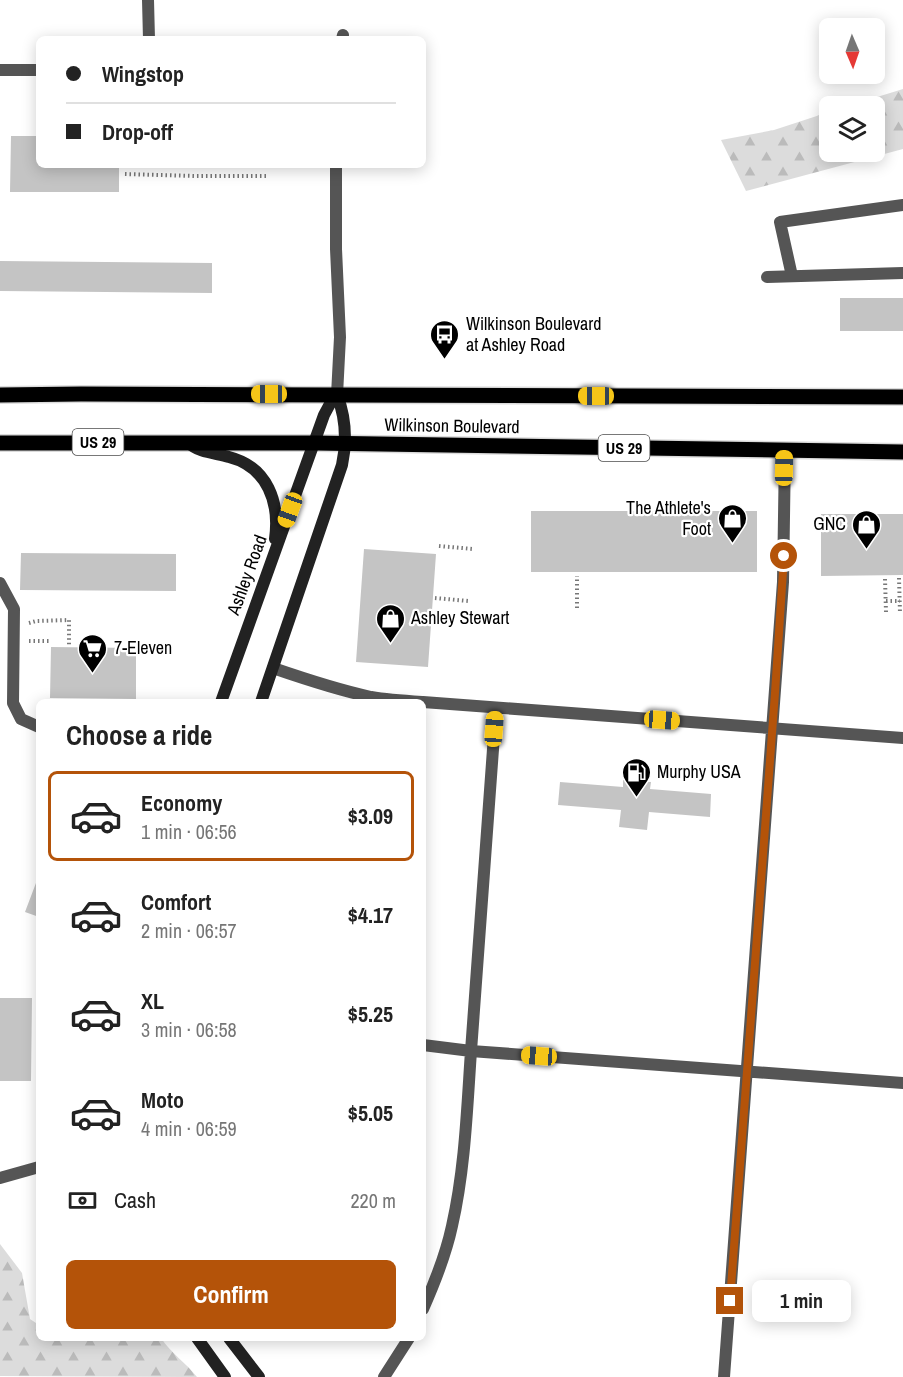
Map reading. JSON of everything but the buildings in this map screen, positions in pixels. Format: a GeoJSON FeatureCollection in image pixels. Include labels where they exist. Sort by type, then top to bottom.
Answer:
{"type":"FeatureCollection","features":[{"type":"Feature","properties":{"kind":"main road","name":"Wilkinson Boulevard"},"geometry":{"type":"LineString","coordinates":[[0,395],[903,397]]}},
{"type":"Feature","properties":{"kind":"main road","name":"Wilkinson Boulevard"},"geometry":{"type":"LineString","coordinates":[[0,442],[345,443],[903,452]]}},
{"type":"Feature","properties":{"kind":"street"},"geometry":{"type":"LineString","coordinates":[[147,0],[149,36]]}},
{"type":"Feature","properties":{"kind":"street"},"geometry":{"type":"LineString","coordinates":[[0,70],[36,70]]}},
{"type":"Feature","properties":{"kind":"street","name":"Ashley Road"},"geometry":{"type":"LineString","coordinates":[[262,699],[342,465],[345,443],[343,416],[337,395],[340,336],[336,249],[336,168]]}},
{"type":"Feature","properties":{"kind":"street"},"geometry":{"type":"LineString","coordinates":[[792,276],[780,222],[903,205]]}},
{"type":"Feature","properties":{"kind":"street"},"geometry":{"type":"LineString","coordinates":[[767,277],[903,273]]}},
{"type":"Feature","properties":{"kind":"street","name":"Ashley Road"},"geometry":{"type":"LineString","coordinates":[[221,699],[327,410],[337,395]]}},
{"type":"Feature","properties":{"kind":"street"},"geometry":{"type":"LineString","coordinates":[[189,443],[197,449],[246,463],[267,486],[274,499],[277,519],[275,543],[269,567]]}},
{"type":"Feature","properties":{"kind":"street"},"geometry":{"type":"LineString","coordinates":[[724,1377],[783,582],[785,451]]}},
{"type":"Feature","properties":{"kind":"street"},"geometry":{"type":"LineString","coordinates":[[0,583],[14,609],[6,688],[21,719],[36,725]]}},
{"type":"Feature","properties":{"kind":"street"},"geometry":{"type":"LineString","coordinates":[[273,668],[326,686],[384,699]]}},
{"type":"Feature","properties":{"kind":"street"},"geometry":{"type":"LineString","coordinates":[[426,702],[903,738]]}},
{"type":"Feature","properties":{"kind":"street"},"geometry":{"type":"LineString","coordinates":[[426,1301],[444,1253],[456,1210],[466,1128],[496,708]]}},
{"type":"Feature","properties":{"kind":"street"},"geometry":{"type":"LineString","coordinates":[[426,1045],[471,1051],[903,1083]]}},
{"type":"Feature","properties":{"kind":"street"},"geometry":{"type":"LineString","coordinates":[[0,1178],[36,1168]]}},
{"type":"Feature","properties":{"kind":"street"},"geometry":{"type":"LineString","coordinates":[[199,1341],[225,1377]]}},
{"type":"Feature","properties":{"kind":"street"},"geometry":{"type":"LineString","coordinates":[[231,1341],[259,1377]]}},
{"type":"Feature","properties":{"kind":"street"},"geometry":{"type":"LineString","coordinates":[[384,1377],[407,1341]]}},
{"type":"Feature","properties":{"kind":"path"},"geometry":{"type":"LineString","coordinates":[[125,174],[267,176]]}},
{"type":"Feature","properties":{"kind":"path"},"geometry":{"type":"LineString","coordinates":[[438,546],[473,549]]}},
{"type":"Feature","properties":{"kind":"path"},"geometry":{"type":"LineString","coordinates":[[577,576],[577,608]]}},
{"type":"Feature","properties":{"kind":"path"},"geometry":{"type":"LineString","coordinates":[[885,579],[886,612]]}},
{"type":"Feature","properties":{"kind":"path"},"geometry":{"type":"LineString","coordinates":[[899,579],[900,613]]}},
{"type":"Feature","properties":{"kind":"path"},"geometry":{"type":"LineString","coordinates":[[435,598],[468,601]]}},
{"type":"Feature","properties":{"kind":"path"},"geometry":{"type":"LineString","coordinates":[[886,601],[900,601]]}},
{"type":"Feature","properties":{"kind":"path"},"geometry":{"type":"LineString","coordinates":[[25,627],[28,623],[36,621],[69,620],[69,645]]}},
{"type":"Feature","properties":{"kind":"green space"},"geometry":{"type":"Polygon","coordinates":[[[903,89],[903,149],[885,154],[885,96],[880,96],[903,89]]]}},
{"type":"Feature","properties":{"kind":"green space"},"geometry":{"type":"Polygon","coordinates":[[[819,115],[819,162],[854,162],[746,191],[721,140],[774,130],[819,115]]]}},
{"type":"Feature","properties":{"kind":"green space"},"geometry":{"type":"Polygon","coordinates":[[[0,1244],[22,1273],[30,1319],[36,1323],[36,1341],[163,1341],[197,1377],[0,1376],[0,1244]]]}},
{"type":"Feature","properties":{"kind":"place","name":"Wilkinson Boulevard at Ashley Road"},"geometry":{"type":"Point","coordinates":[445,360]}},
{"type":"Feature","properties":{"kind":"place","name":"The Athlete's Foot"},"geometry":{"type":"Point","coordinates":[732,544]}},
{"type":"Feature","properties":{"kind":"place","name":"GNC"},"geometry":{"type":"Point","coordinates":[867,550]}},
{"type":"Feature","properties":{"kind":"place","name":"Ashley Stewart"},"geometry":{"type":"Point","coordinates":[390,644]}},
{"type":"Feature","properties":{"kind":"place","name":"7-Eleven"},"geometry":{"type":"Point","coordinates":[93,674]}},
{"type":"Feature","properties":{"kind":"place","name":"Murphy USA"},"geometry":{"type":"Point","coordinates":[636,798]}},
{"type":"Feature","properties":{"kind":"route"},"geometry":{"type":"LineString","coordinates":[[730,1301],[784,556]]}}]}
